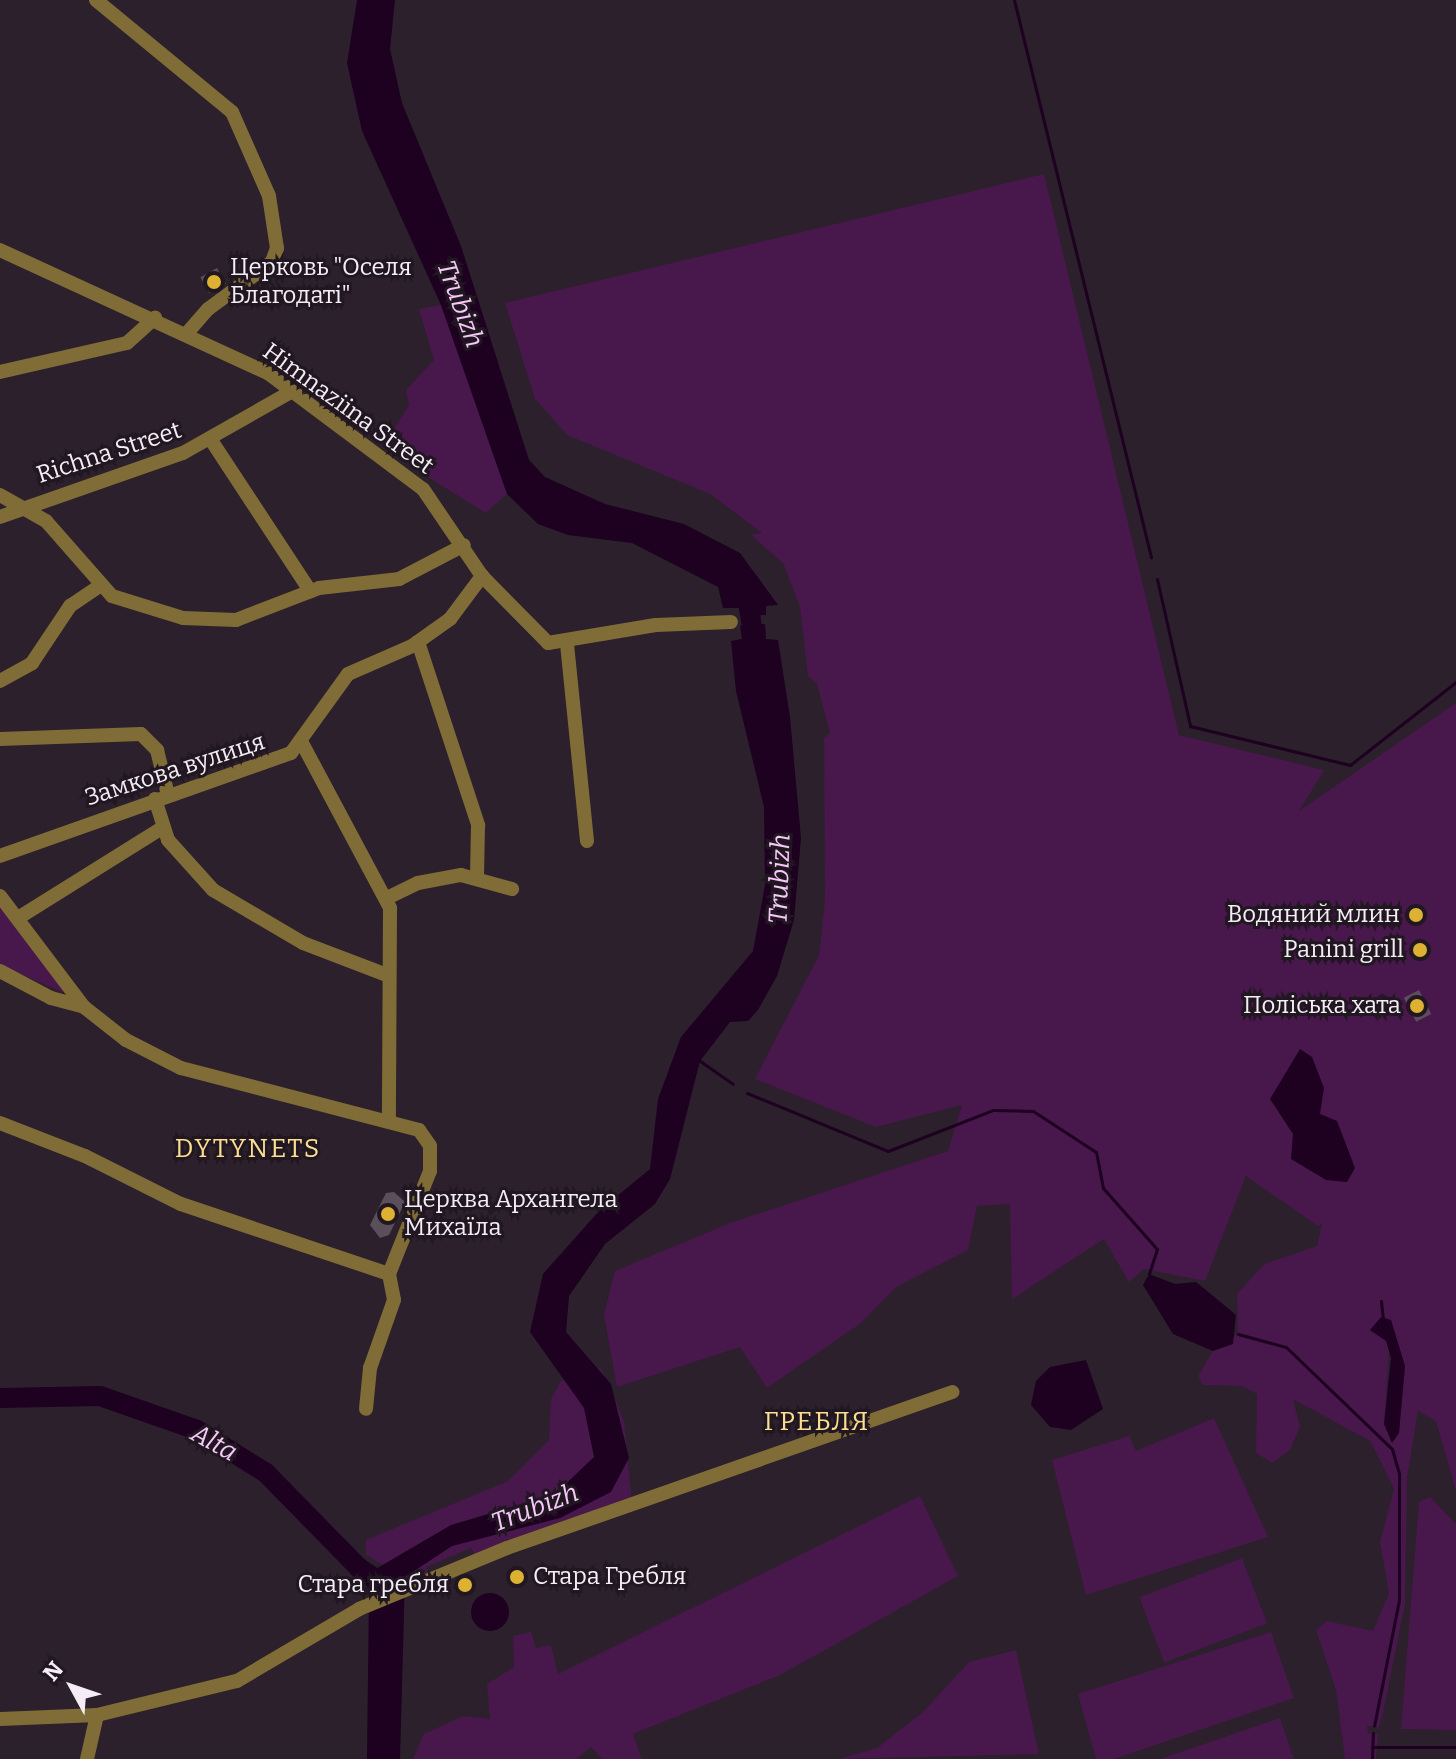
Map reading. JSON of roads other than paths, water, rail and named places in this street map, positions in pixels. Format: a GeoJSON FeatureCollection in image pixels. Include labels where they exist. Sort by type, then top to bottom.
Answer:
{"type":"FeatureCollection","features":[{"type":"Feature","properties":{"kind":"street"},"geometry":{"type":"LineString","coordinates":[[96,0],[232,112],[269,196],[276,242],[272,262],[208,309],[187,333]]}},
{"type":"Feature","properties":{"kind":"street","name":"Himnaziina Street"},"geometry":{"type":"LineString","coordinates":[[0,250],[187,333],[291,392],[417,484],[464,545],[482,576],[541,639],[567,644]]}},
{"type":"Feature","properties":{"kind":"street"},"geometry":{"type":"LineString","coordinates":[[0,372],[127,343],[155,318]]}},
{"type":"Feature","properties":{"kind":"street","name":"Richna Street"},"geometry":{"type":"LineString","coordinates":[[0,517],[23,505],[211,440],[291,392]]}},
{"type":"Feature","properties":{"kind":"street"},"geometry":{"type":"LineString","coordinates":[[211,440],[310,591]]}},
{"type":"Feature","properties":{"kind":"street"},"geometry":{"type":"LineString","coordinates":[[0,495],[23,505],[52,527],[101,585],[143,608],[227,621],[310,591],[399,579],[464,545]]}},
{"type":"Feature","properties":{"kind":"street","name":"Замкова вулиця"},"geometry":{"type":"LineString","coordinates":[[0,856],[161,797],[276,761],[302,743],[348,674],[418,642],[465,607],[482,576]]}},
{"type":"Feature","properties":{"kind":"street"},"geometry":{"type":"LineString","coordinates":[[0,681],[32,663],[70,606],[101,585]]}},
{"type":"Feature","properties":{"kind":"street"},"geometry":{"type":"LineString","coordinates":[[587,841],[567,644],[656,625],[731,622]]}},
{"type":"Feature","properties":{"kind":"street"},"geometry":{"type":"LineString","coordinates":[[418,642],[478,825],[477,875]]}},
{"type":"Feature","properties":{"kind":"street"},"geometry":{"type":"LineString","coordinates":[[0,739],[141,734],[157,750],[162,828],[219,895],[303,943],[387,975]]}},
{"type":"Feature","properties":{"kind":"street"},"geometry":{"type":"LineString","coordinates":[[302,743],[387,898],[389,1119]]}},
{"type":"Feature","properties":{"kind":"street"},"geometry":{"type":"LineString","coordinates":[[18,918],[162,828]]}},
{"type":"Feature","properties":{"kind":"street"},"geometry":{"type":"LineString","coordinates":[[387,898],[418,883],[477,875],[512,889]]}},
{"type":"Feature","properties":{"kind":"street"},"geometry":{"type":"LineString","coordinates":[[0,896],[84,1007],[126,1040],[181,1068],[389,1119],[419,1130],[432,1152],[424,1196],[389,1274],[394,1300],[370,1368],[366,1409]]}},
{"type":"Feature","properties":{"kind":"street"},"geometry":{"type":"LineString","coordinates":[[0,971],[51,998],[84,1007]]}},
{"type":"Feature","properties":{"kind":"street"},"geometry":{"type":"LineString","coordinates":[[0,1123],[85,1156],[181,1204],[389,1274]]}},
{"type":"Feature","properties":{"kind":"street"},"geometry":{"type":"LineString","coordinates":[[0,1719],[97,1715],[237,1681],[359,1609],[407,1592],[507,1548],[953,1392]]}},
{"type":"Feature","properties":{"kind":"street"},"geometry":{"type":"LineString","coordinates":[[87,1759],[97,1715]]}},
{"type":"Feature","properties":{"kind":"water"},"geometry":{"type":"Polygon","coordinates":[[[357,0],[395,0],[390,49],[402,103],[461,246],[529,460],[545,477],[605,504],[684,524],[740,553],[778,605],[766,606],[766,615],[740,616],[739,608],[723,608],[718,587],[632,543],[568,535],[538,524],[507,494],[441,305],[362,131],[347,63],[357,0]]]}},
{"type":"Feature","properties":{"kind":"water"},"geometry":{"type":"Polygon","coordinates":[[[765,624],[766,639],[778,640],[790,717],[801,838],[794,920],[777,976],[758,1010],[748,1021],[730,1022],[700,1061],[670,1179],[655,1204],[605,1244],[569,1296],[566,1332],[611,1384],[629,1458],[611,1492],[560,1518],[452,1546],[405,1577],[400,1759],[367,1759],[369,1591],[359,1571],[374,1570],[451,1525],[555,1494],[594,1457],[584,1408],[530,1332],[543,1274],[599,1211],[650,1169],[658,1099],[681,1037],[753,951],[765,885],[764,807],[736,691],[731,641],[742,639],[740,626],[765,624]]]}},
{"type":"Feature","properties":{"kind":"water"},"geometry":{"type":"Polygon","coordinates":[[[1300,1049],[1312,1057],[1324,1088],[1320,1114],[1337,1121],[1355,1168],[1347,1182],[1326,1180],[1291,1159],[1293,1134],[1270,1099],[1300,1049]]]}},
{"type":"Feature","properties":{"kind":"water"},"geometry":{"type":"Polygon","coordinates":[[[1149,1274],[1175,1284],[1196,1282],[1236,1315],[1233,1344],[1213,1351],[1173,1334],[1143,1285],[1149,1274]]]}},
{"type":"Feature","properties":{"kind":"water"},"geometry":{"type":"Polygon","coordinates":[[[1381,1317],[1391,1320],[1405,1366],[1399,1433],[1392,1443],[1384,1424],[1391,1358],[1386,1341],[1370,1330],[1381,1317]]]}},
{"type":"Feature","properties":{"kind":"water"},"geometry":{"type":"Polygon","coordinates":[[[1086,1360],[1103,1409],[1071,1430],[1050,1427],[1031,1405],[1036,1381],[1050,1367],[1086,1360]]]}},
{"type":"Feature","properties":{"kind":"water"},"geometry":{"type":"Polygon","coordinates":[[[490,1593],[503,1599],[509,1612],[503,1625],[490,1631],[477,1625],[471,1612],[477,1599],[490,1593]]]}},
{"type":"Feature","properties":{"kind":"waterway"},"geometry":{"type":"LineString","coordinates":[[1014,0],[1151,557]]}},
{"type":"Feature","properties":{"kind":"waterway"},"geometry":{"type":"LineString","coordinates":[[1157,579],[1190,726],[1350,765],[1456,682]]}},
{"type":"Feature","properties":{"kind":"waterway","name":"Trubizh"},"geometry":{"type":"LineString","coordinates":[[747,589],[755,652]]}},
{"type":"Feature","properties":{"kind":"waterway"},"geometry":{"type":"LineString","coordinates":[[700,1061],[733,1084]]}},
{"type":"Feature","properties":{"kind":"waterway"},"geometry":{"type":"LineString","coordinates":[[747,1093],[888,1151],[993,1110],[1033,1111],[1096,1152],[1103,1188],[1157,1249],[1149,1274]]}},
{"type":"Feature","properties":{"kind":"waterway"},"geometry":{"type":"LineString","coordinates":[[1381,1301],[1383,1321]]}},
{"type":"Feature","properties":{"kind":"waterway"},"geometry":{"type":"LineString","coordinates":[[1238,1334],[1286,1347],[1392,1449],[1399,1474],[1399,1600],[1374,1726]]}},
{"type":"Feature","properties":{"kind":"waterway","name":"Alta"},"geometry":{"type":"LineString","coordinates":[[0,1398],[100,1396],[197,1430],[266,1473],[359,1568],[384,1584]]}},
{"type":"Feature","properties":{"kind":"waterway"},"geometry":{"type":"LineString","coordinates":[[1372,1759],[1373,1733]]}},
{"type":"Feature","properties":{"kind":"waterway"},"geometry":{"type":"LineString","coordinates":[[1372,1747],[1456,1747]]}},
{"type":"Feature","properties":{"kind":"place","name":"Церковь \"Оселя Благодаті\""},"geometry":{"type":"Point","coordinates":[214,282]}},
{"type":"Feature","properties":{"kind":"place","name":"Водяний млин"},"geometry":{"type":"Point","coordinates":[1416,915]}},
{"type":"Feature","properties":{"kind":"place","name":"Panini grill"},"geometry":{"type":"Point","coordinates":[1420,950]}},
{"type":"Feature","properties":{"kind":"place","name":"Поліська хата"},"geometry":{"type":"Point","coordinates":[1417,1006]}},
{"type":"Feature","properties":{"kind":"place","name":"Церква Архангела Михаїла"},"geometry":{"type":"Point","coordinates":[388,1214]}},
{"type":"Feature","properties":{"kind":"place","name":"Стара Гребля"},"geometry":{"type":"Point","coordinates":[517,1577]}},
{"type":"Feature","properties":{"kind":"place","name":"Стара гребля"},"geometry":{"type":"Point","coordinates":[465,1585]}},
{"type":"Feature","properties":{"kind":"district","name":"DYTYNETS"},"geometry":{"type":"Point","coordinates":[248,1149]}},
{"type":"Feature","properties":{"kind":"district","name":"ГРЕБЛЯ"},"geometry":{"type":"Point","coordinates":[817,1422]}}]}
